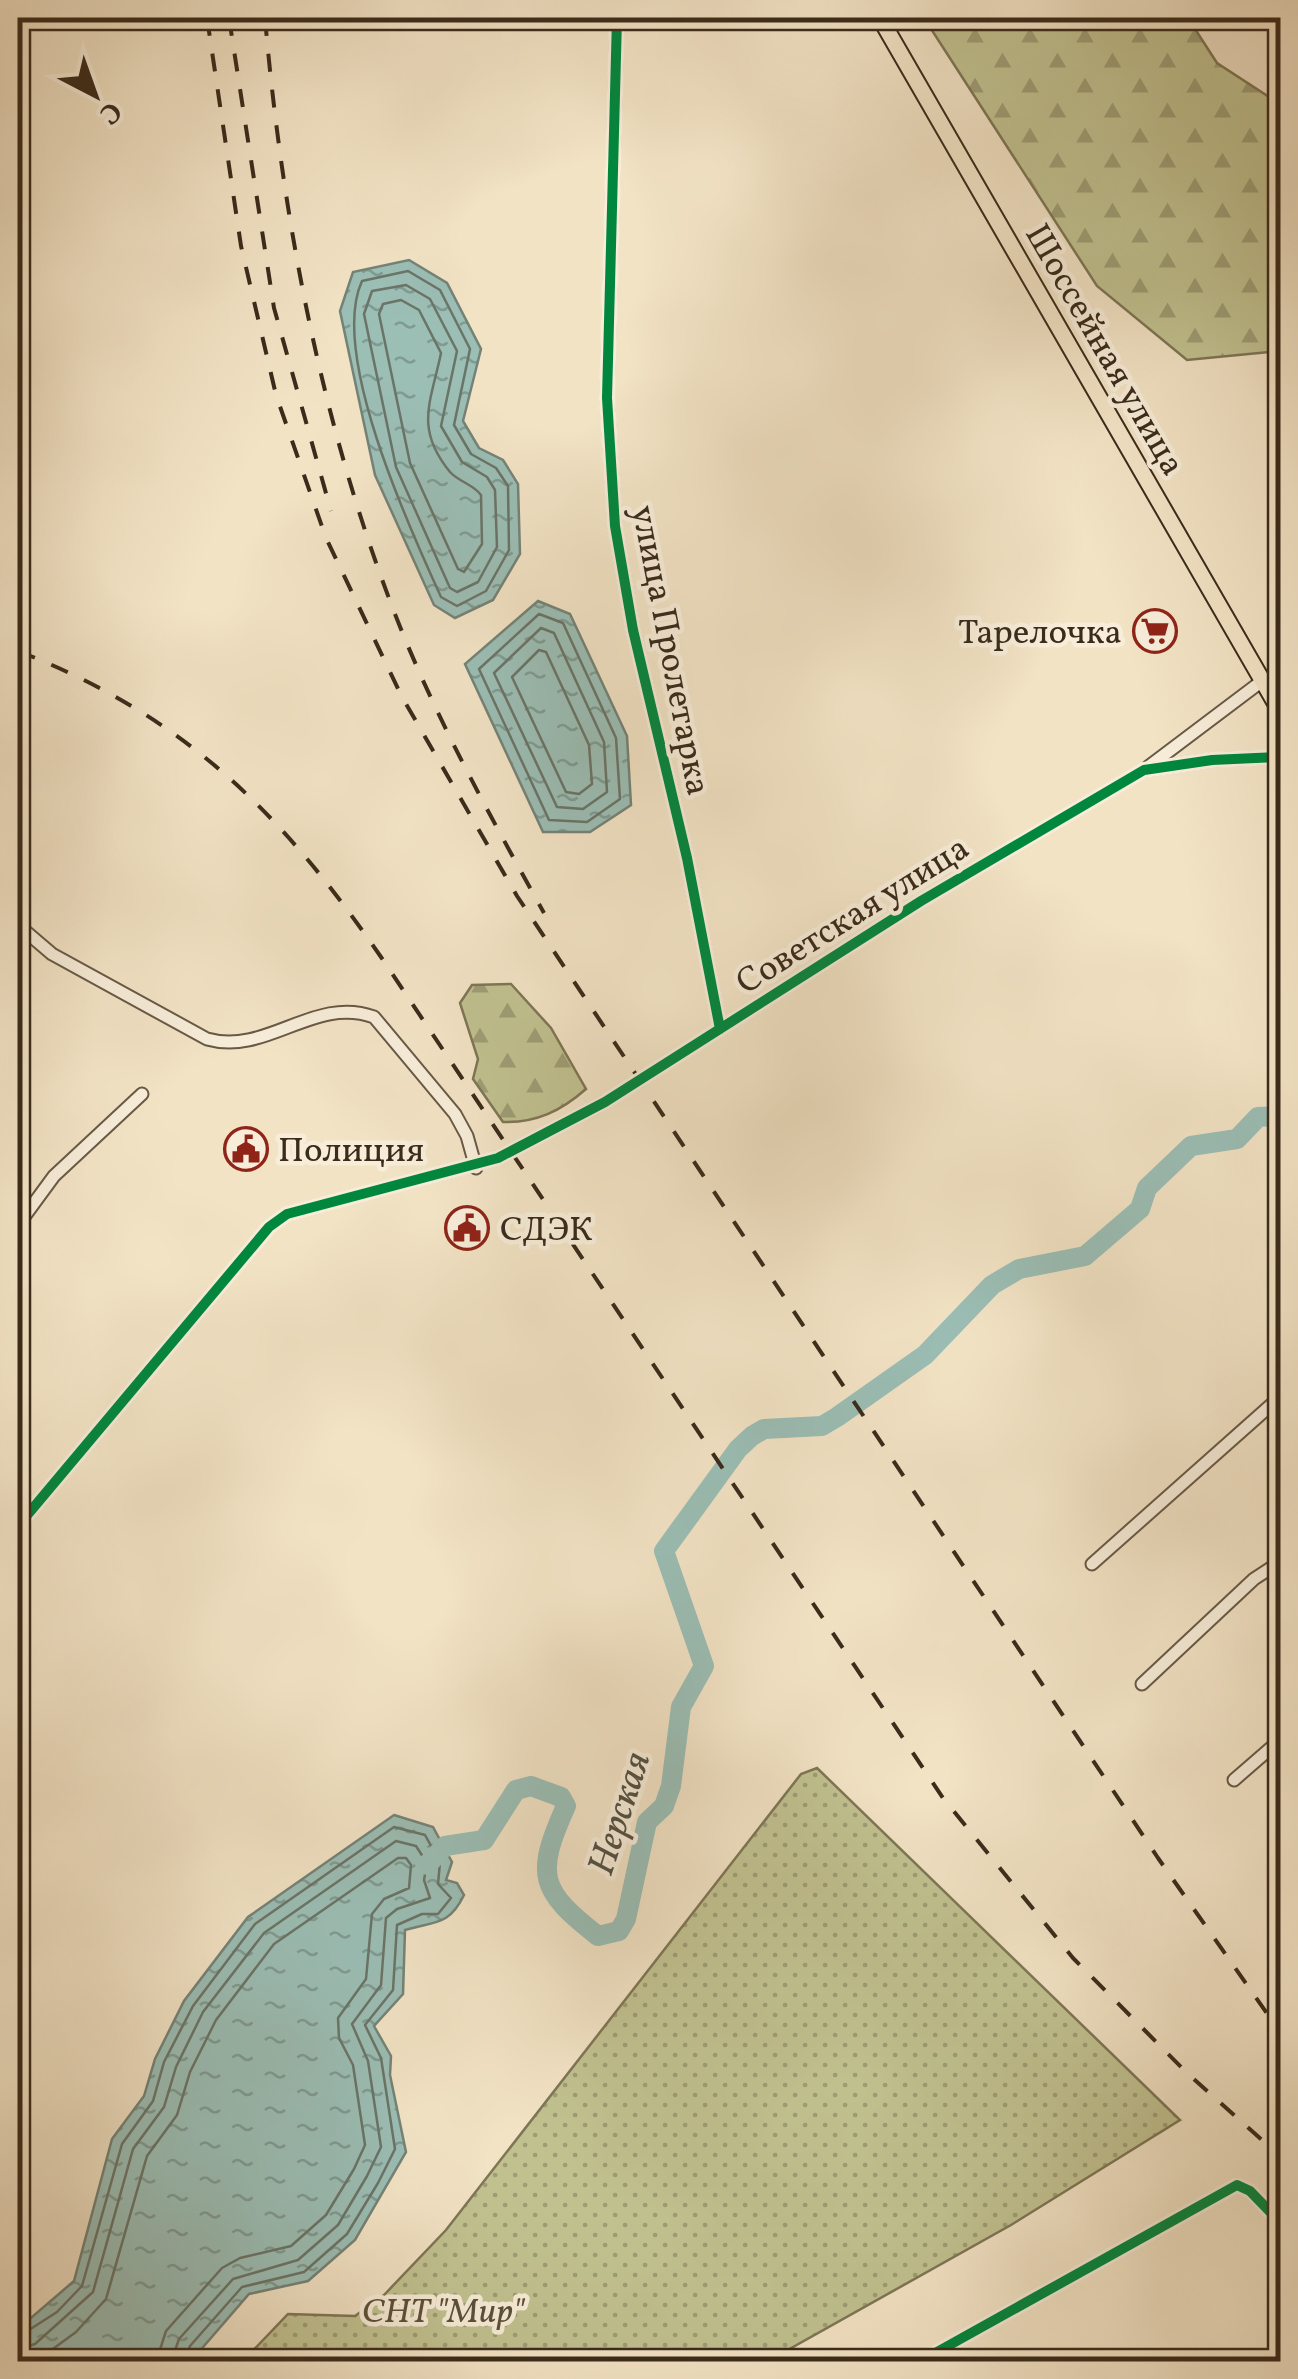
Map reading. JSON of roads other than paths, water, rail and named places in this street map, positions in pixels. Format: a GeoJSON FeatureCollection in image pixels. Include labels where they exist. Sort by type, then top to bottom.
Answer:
{"type":"FeatureCollection","features":[{"type":"Feature","properties":{"kind":"highway","name":"Шоссейная улица"},"geometry":{"type":"LineString","coordinates":[[880,18],[1280,711]]}},
{"type":"Feature","properties":{"kind":"street","name":"улица Пролетарка"},"geometry":{"type":"LineString","coordinates":[[617,18],[607,398],[615,526],[632,630],[687,858],[720,1029]]}},
{"type":"Feature","properties":{"kind":"street"},"geometry":{"type":"LineString","coordinates":[[1144,770],[1262,680]]}},
{"type":"Feature","properties":{"kind":"street","name":"Советская улица"},"geometry":{"type":"LineString","coordinates":[[18,1526],[268,1227],[306,1207],[476,1168],[605,1102],[921,901],[1144,770],[1212,760],[1280,758]]}},
{"type":"Feature","properties":{"kind":"street"},"geometry":{"type":"LineString","coordinates":[[18,925],[52,954],[208,1038],[228,1044],[250,1042],[336,1010],[374,1017],[446,1101],[467,1136],[476,1168]]}},
{"type":"Feature","properties":{"kind":"street"},"geometry":{"type":"LineString","coordinates":[[18,1224],[54,1176],[142,1094]]}},
{"type":"Feature","properties":{"kind":"street"},"geometry":{"type":"LineString","coordinates":[[1092,1564],[1280,1397]]}},
{"type":"Feature","properties":{"kind":"street"},"geometry":{"type":"LineString","coordinates":[[1142,1684],[1254,1580],[1280,1562]]}},
{"type":"Feature","properties":{"kind":"street"},"geometry":{"type":"LineString","coordinates":[[1234,1780],[1280,1740]]}},
{"type":"Feature","properties":{"kind":"street"},"geometry":{"type":"LineString","coordinates":[[919,2362],[1237,2186],[1250,2191],[1280,2222]]}},
{"type":"Feature","properties":{"kind":"water"},"geometry":{"type":"Polygon","coordinates":[[[409,260],[447,283],[481,349],[463,421],[479,448],[503,460],[518,484],[520,554],[493,600],[455,618],[434,605],[375,475],[340,311],[353,272],[409,260]]]}},
{"type":"Feature","properties":{"kind":"water"},"geometry":{"type":"Polygon","coordinates":[[[538,601],[570,614],[627,736],[631,805],[590,832],[543,832],[465,664],[538,601]]]}},
{"type":"Feature","properties":{"kind":"water"},"geometry":{"type":"Polygon","coordinates":[[[394,1815],[433,1827],[452,1862],[446,1880],[457,1883],[464,1895],[447,1917],[405,1930],[403,1994],[374,2026],[391,2056],[390,2075],[406,2152],[355,2240],[308,2281],[249,2294],[191,2361],[18,2361],[18,2329],[74,2281],[112,2139],[144,2096],[155,2059],[184,2001],[248,1917],[394,1815]]]}},
{"type":"Feature","properties":{"kind":"waterway","name":"Нерская"},"geometry":{"type":"LineString","coordinates":[[427,1865],[445,1846],[484,1840],[516,1790],[531,1786],[561,1797],[566,1806],[547,1865],[554,1893],[598,1936],[619,1931],[626,1919],[647,1822],[664,1806],[671,1786],[681,1707],[704,1666],[664,1551],[738,1449],[764,1429],[822,1426],[837,1417],[925,1355],[992,1285],[1019,1269],[1085,1256],[1140,1209],[1147,1188],[1191,1146],[1237,1139],[1258,1117],[1280,1116]]}},
{"type":"Feature","properties":{"kind":"railway"},"geometry":{"type":"LineString","coordinates":[[18,26],[25,18]]}},
{"type":"Feature","properties":{"kind":"railway"},"geometry":{"type":"LineString","coordinates":[[207,18],[241,246],[276,395],[326,538],[402,697],[517,896],[1158,1858],[1280,2032]]}},
{"type":"Feature","properties":{"kind":"railway"},"geometry":{"type":"LineString","coordinates":[[229,18],[274,308],[331,511]]}},
{"type":"Feature","properties":{"kind":"railway"},"geometry":{"type":"LineString","coordinates":[[265,18],[282,166],[308,314],[343,460],[365,531],[423,682],[544,913]]}},
{"type":"Feature","properties":{"kind":"railway"},"geometry":{"type":"LineString","coordinates":[[18,651],[77,677],[180,738],[225,774],[306,857],[381,957],[943,1798],[1073,1958],[1187,2073],[1280,2156]]}},
{"type":"Feature","properties":{"kind":"place","name":"Тарелочка"},"geometry":{"type":"Point","coordinates":[1155,631]}},
{"type":"Feature","properties":{"kind":"place","name":"Полиция"},"geometry":{"type":"Point","coordinates":[246,1149]}},
{"type":"Feature","properties":{"kind":"place","name":"СДЭК"},"geometry":{"type":"Point","coordinates":[467,1228]}},
{"type":"Feature","properties":{"kind":"park label","name":"СНТ \"Мир\""},"geometry":{"type":"Point","coordinates":[443,2310]}}]}
